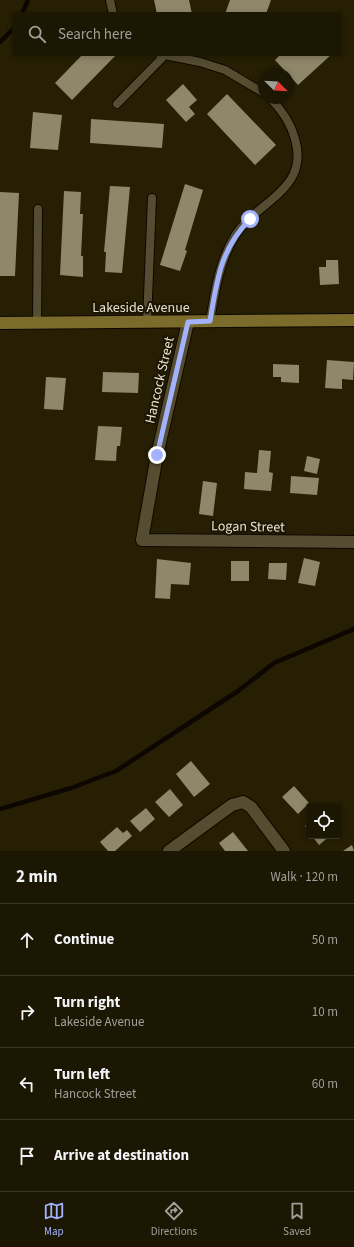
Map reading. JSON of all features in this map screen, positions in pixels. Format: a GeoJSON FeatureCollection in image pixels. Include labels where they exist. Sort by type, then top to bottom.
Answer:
{"type":"FeatureCollection","features":[{"type":"Feature","properties":{"kind":"street","name":"Lakeside Avenue"},"geometry":{"type":"LineString","coordinates":[[0,323],[354,320]]}},
{"type":"Feature","properties":{"kind":"street","name":"Hancock Street"},"geometry":{"type":"LineString","coordinates":[[142,540],[157,455],[188,322]]}},
{"type":"Feature","properties":{"kind":"street","name":"Logan Street"},"geometry":{"type":"LineString","coordinates":[[142,540],[354,542]]}},
{"type":"Feature","properties":{"kind":"street"},"geometry":{"type":"LineString","coordinates":[[169,851],[232,804],[243,802],[247,804],[284,851]]}},
{"type":"Feature","properties":{"kind":"lane"},"geometry":{"type":"LineString","coordinates":[[110,0],[113,12]]}},
{"type":"Feature","properties":{"kind":"lane"},"geometry":{"type":"LineString","coordinates":[[117,104],[161,56]]}},
{"type":"Feature","properties":{"kind":"lane"},"geometry":{"type":"LineString","coordinates":[[167,56],[200,62],[225,70],[258,89]]}},
{"type":"Feature","properties":{"kind":"lane"},"geometry":{"type":"LineString","coordinates":[[210,321],[215,287],[228,248],[238,232],[246,223],[285,188],[296,170],[298,155],[295,137],[275,104]]}},
{"type":"Feature","properties":{"kind":"lane"},"geometry":{"type":"LineString","coordinates":[[147,322],[152,198]]}},
{"type":"Feature","properties":{"kind":"lane"},"geometry":{"type":"LineString","coordinates":[[37,323],[38,210]]}},
{"type":"Feature","properties":{"kind":"building"},"geometry":{"type":"Polygon","coordinates":[[[154,0],[189,0],[192,12],[157,12],[154,0]]]}},
{"type":"Feature","properties":{"kind":"building"},"geometry":{"type":"Polygon","coordinates":[[[230,0],[271,0],[267,12],[226,12],[230,0]]]}},
{"type":"Feature","properties":{"kind":"building"},"geometry":{"type":"Polygon","coordinates":[[[81,56],[115,56],[72,100],[55,83],[81,56]]]}},
{"type":"Feature","properties":{"kind":"building"},"geometry":{"type":"Polygon","coordinates":[[[279,56],[330,56],[298,85],[294,81],[294,68],[282,68],[275,60],[279,56]]]}},
{"type":"Feature","properties":{"kind":"building"},"geometry":{"type":"Polygon","coordinates":[[[183,84],[197,100],[189,107],[195,114],[186,122],[166,100],[183,84]]]}},
{"type":"Feature","properties":{"kind":"building"},"geometry":{"type":"Polygon","coordinates":[[[227,94],[276,145],[255,165],[207,114],[227,94]]]}},
{"type":"Feature","properties":{"kind":"building"},"geometry":{"type":"Polygon","coordinates":[[[33,112],[62,115],[58,150],[30,148],[33,112]]]}},
{"type":"Feature","properties":{"kind":"building"},"geometry":{"type":"Polygon","coordinates":[[[91,119],[164,124],[162,148],[90,143],[91,119]]]}},
{"type":"Feature","properties":{"kind":"building"},"geometry":{"type":"Polygon","coordinates":[[[185,184],[203,190],[185,250],[187,251],[180,271],[160,265],[185,184]]]}},
{"type":"Feature","properties":{"kind":"building"},"geometry":{"type":"Polygon","coordinates":[[[110,186],[130,187],[122,273],[105,272],[106,252],[104,252],[110,186]]]}},
{"type":"Feature","properties":{"kind":"building"},"geometry":{"type":"Polygon","coordinates":[[[64,191],[81,192],[80,214],[83,214],[81,256],[83,256],[83,277],[60,275],[64,191]]]}},
{"type":"Feature","properties":{"kind":"building"},"geometry":{"type":"Polygon","coordinates":[[[0,192],[19,193],[15,276],[0,276],[0,192]]]}},
{"type":"Feature","properties":{"kind":"building"},"geometry":{"type":"Polygon","coordinates":[[[326,260],[338,260],[339,284],[320,285],[319,267],[326,267],[326,260]]]}},
{"type":"Feature","properties":{"kind":"building"},"geometry":{"type":"Polygon","coordinates":[[[327,360],[354,362],[353,380],[342,379],[342,389],[325,388],[327,360]]]}},
{"type":"Feature","properties":{"kind":"building"},"geometry":{"type":"Polygon","coordinates":[[[273,364],[299,365],[299,383],[281,382],[281,377],[273,377],[273,364]]]}},
{"type":"Feature","properties":{"kind":"building"},"geometry":{"type":"Polygon","coordinates":[[[103,372],[139,373],[138,393],[102,392],[103,372]]]}},
{"type":"Feature","properties":{"kind":"building"},"geometry":{"type":"Polygon","coordinates":[[[46,377],[66,378],[63,410],[44,409],[46,377]]]}},
{"type":"Feature","properties":{"kind":"building"},"geometry":{"type":"Polygon","coordinates":[[[98,426],[122,427],[120,446],[117,446],[116,461],[95,460],[98,426]]]}},
{"type":"Feature","properties":{"kind":"building"},"geometry":{"type":"Polygon","coordinates":[[[259,450],[271,451],[269,472],[273,473],[271,491],[244,489],[245,472],[257,473],[259,450]]]}},
{"type":"Feature","properties":{"kind":"building"},"geometry":{"type":"Polygon","coordinates":[[[307,456],[320,459],[317,474],[304,471],[307,456]]]}},
{"type":"Feature","properties":{"kind":"building"},"geometry":{"type":"Polygon","coordinates":[[[291,476],[319,478],[317,495],[290,493],[291,476]]]}},
{"type":"Feature","properties":{"kind":"building"},"geometry":{"type":"Polygon","coordinates":[[[203,481],[217,483],[213,516],[199,514],[203,481]]]}},
{"type":"Feature","properties":{"kind":"building"},"geometry":{"type":"Polygon","coordinates":[[[304,558],[320,562],[315,586],[298,583],[304,558]]]}},
{"type":"Feature","properties":{"kind":"building"},"geometry":{"type":"Polygon","coordinates":[[[157,559],[191,563],[189,585],[171,584],[170,599],[155,598],[157,559]]]}},
{"type":"Feature","properties":{"kind":"building"},"geometry":{"type":"Polygon","coordinates":[[[231,561],[249,561],[249,581],[231,581],[231,561]]]}},
{"type":"Feature","properties":{"kind":"building"},"geometry":{"type":"Polygon","coordinates":[[[269,563],[287,563],[286,580],[268,579],[269,563]]]}},
{"type":"Feature","properties":{"kind":"building"},"geometry":{"type":"Polygon","coordinates":[[[191,761],[210,784],[194,797],[176,774],[191,761]]]}},
{"type":"Feature","properties":{"kind":"building"},"geometry":{"type":"Polygon","coordinates":[[[294,786],[309,803],[306,803],[306,806],[298,814],[282,797],[294,786]]]}},
{"type":"Feature","properties":{"kind":"building"},"geometry":{"type":"Polygon","coordinates":[[[170,789],[183,805],[169,817],[155,802],[170,789]]]}},
{"type":"Feature","properties":{"kind":"building"},"geometry":{"type":"Polygon","coordinates":[[[146,808],[155,819],[140,832],[130,821],[146,808]]]}},
{"type":"Feature","properties":{"kind":"building"},"geometry":{"type":"Polygon","coordinates":[[[117,827],[123,833],[127,830],[132,836],[115,851],[108,851],[100,842],[117,827]]]}},
{"type":"Feature","properties":{"kind":"building"},"geometry":{"type":"Polygon","coordinates":[[[233,832],[248,851],[225,851],[219,843],[233,832]]]}},
{"type":"Feature","properties":{"kind":"building"},"geometry":{"type":"Polygon","coordinates":[[[314,839],[326,839],[319,845],[314,839]]]}},
{"type":"Feature","properties":{"kind":"building"},"geometry":{"type":"Polygon","coordinates":[[[352,845],[354,851],[343,851],[352,845]]]}},
{"type":"Feature","properties":{"kind":"waterway"},"geometry":{"type":"LineString","coordinates":[[23,12],[28,0]]}},
{"type":"Feature","properties":{"kind":"waterway"},"geometry":{"type":"LineString","coordinates":[[0,42],[12,30]]}},
{"type":"Feature","properties":{"kind":"waterway"},"geometry":{"type":"LineString","coordinates":[[0,809],[71,788],[116,771],[238,691],[274,663],[354,629]]}},
{"type":"Feature","properties":{"kind":"route"},"geometry":{"type":"LineString","coordinates":[[157,455],[188,322],[210,321],[215,287],[224,257],[238,232],[250,219]]}}]}
